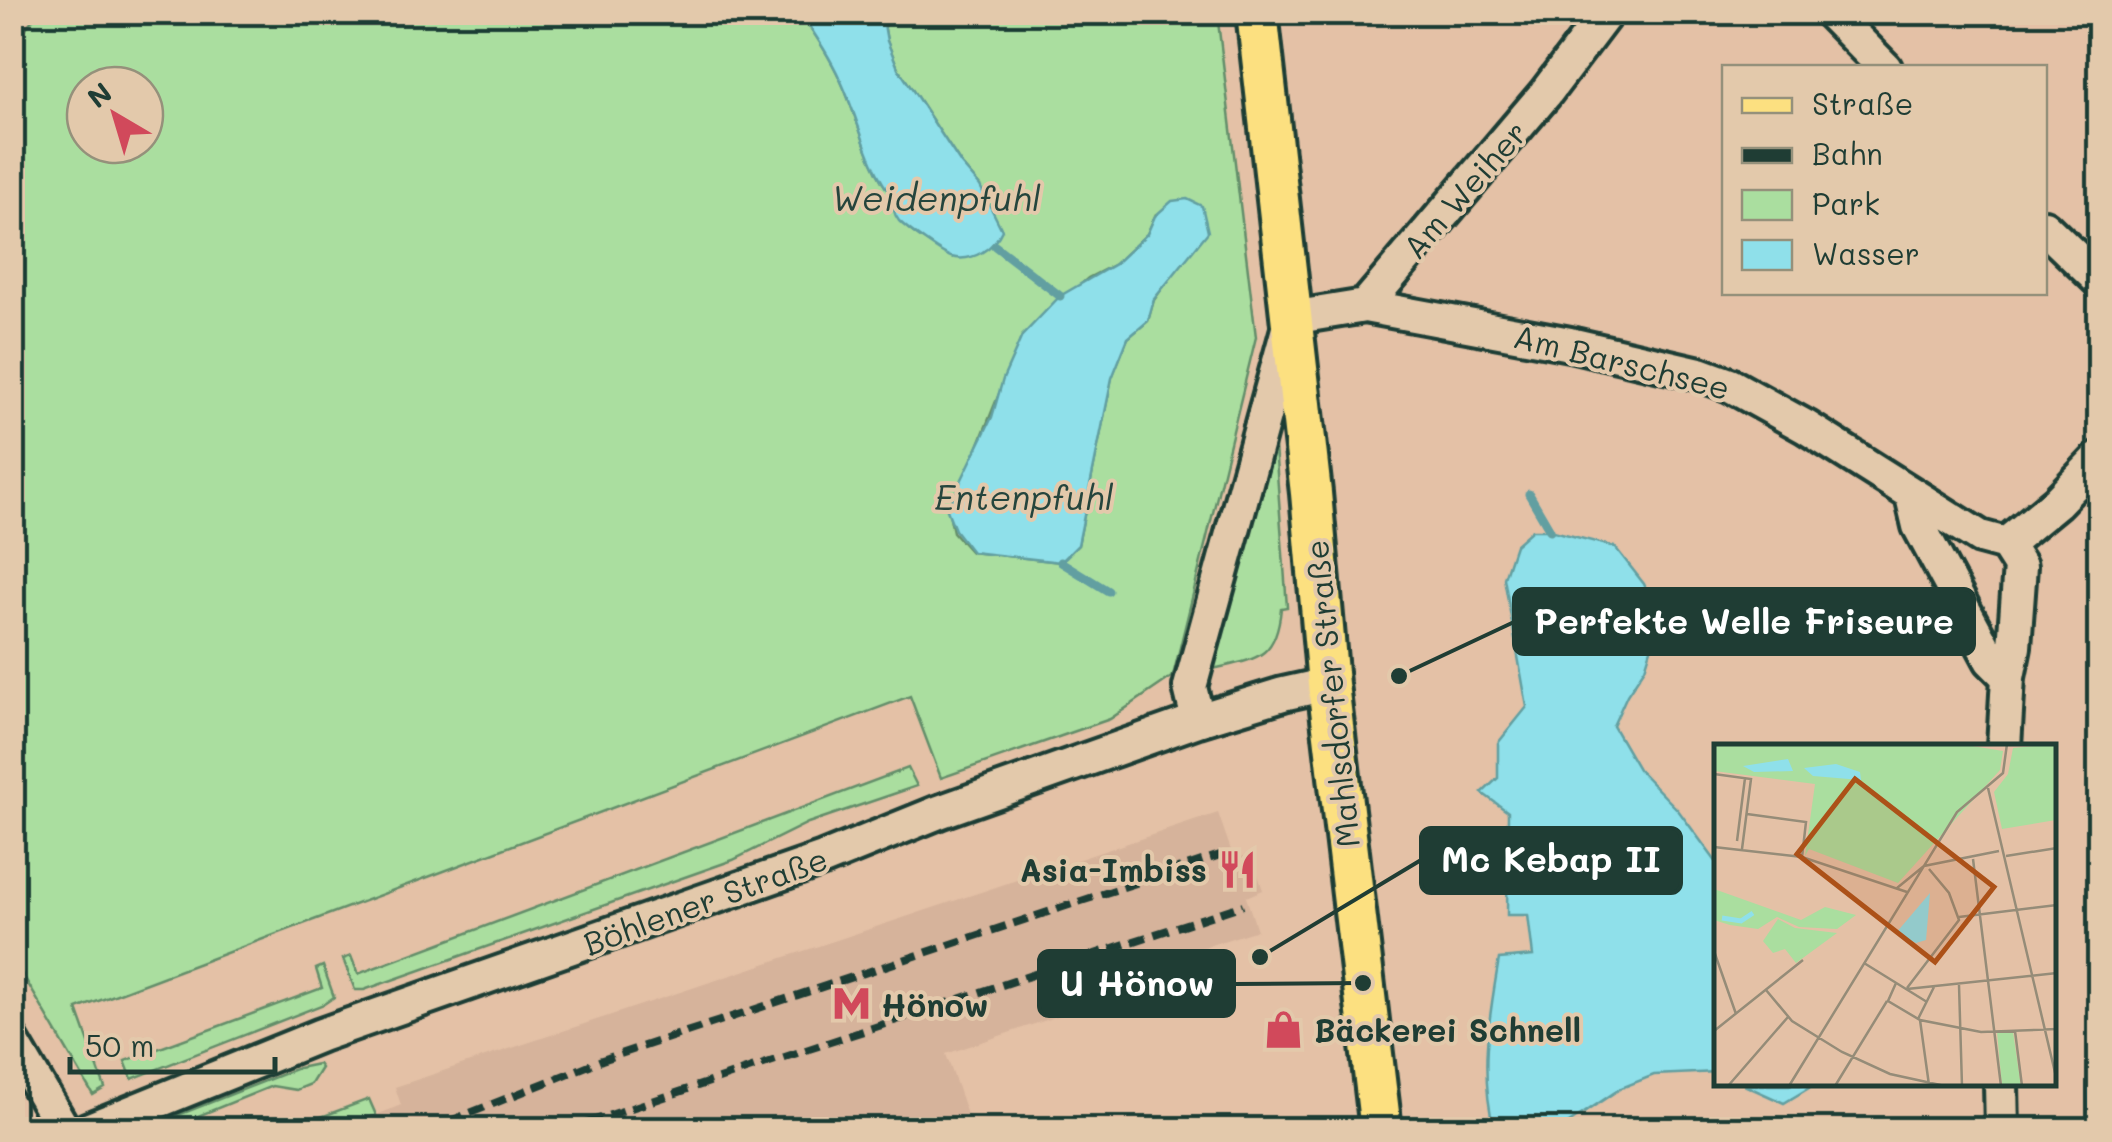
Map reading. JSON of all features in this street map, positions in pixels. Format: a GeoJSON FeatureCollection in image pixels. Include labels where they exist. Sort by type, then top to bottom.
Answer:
{"type":"FeatureCollection","features":[{"type":"Feature","properties":{"kind":"main road","name":"Mahlsdorfer Straße"},"geometry":{"type":"LineString","coordinates":[[1256,12],[1311,493],[1328,684],[1381,1130]]}},
{"type":"Feature","properties":{"kind":"street","name":"Am Weiher"},"geometry":{"type":"LineString","coordinates":[[1365,306],[1545,94],[1607,12]]}},
{"type":"Feature","properties":{"kind":"street"},"geometry":{"type":"LineString","coordinates":[[1830,12],[1882,65]]}},
{"type":"Feature","properties":{"kind":"street"},"geometry":{"type":"LineString","coordinates":[[2047,230],[2100,281]]}},
{"type":"Feature","properties":{"kind":"street"},"geometry":{"type":"LineString","coordinates":[[1291,318],[1365,306]]}},
{"type":"Feature","properties":{"kind":"street","name":"Am Barschsee"},"geometry":{"type":"LineString","coordinates":[[1365,306],[1570,344],[1700,374],[1772,406],[1912,496],[1980,536],[2006,544]]}},
{"type":"Feature","properties":{"kind":"street","name":"Mahlsdorfer Straße"},"geometry":{"type":"LineString","coordinates":[[1198,720],[1190,686],[1291,318]]}},
{"type":"Feature","properties":{"kind":"street"},"geometry":{"type":"LineString","coordinates":[[2004,744],[2020,566],[2006,544],[2057,502],[2100,458]]}},
{"type":"Feature","properties":{"kind":"street"},"geometry":{"type":"LineString","coordinates":[[1912,496],[1919,526],[1991,660],[2008,677]]}},
{"type":"Feature","properties":{"kind":"street","name":"Böhlener Straße"},"geometry":{"type":"LineString","coordinates":[[87,1130],[321,1035],[823,859],[939,812],[1198,720],[1328,684]]}},
{"type":"Feature","properties":{"kind":"street"},"geometry":{"type":"LineString","coordinates":[[12,1041],[64,1130]]}},
{"type":"Feature","properties":{"kind":"street"},"geometry":{"type":"LineString","coordinates":[[2000,1087],[2002,1130]]}},
{"type":"Feature","properties":{"kind":"shaded area"},"geometry":{"type":"Polygon","coordinates":[[[1218,813],[1234,859],[1251,854],[1263,890],[1246,897],[1257,930],[1124,973],[1129,992],[946,1054],[972,1129],[340,1130],[401,1105],[395,1087],[1218,813]]]}},
{"type":"Feature","properties":{"kind":"green space"},"geometry":{"type":"Polygon","coordinates":[[[38,12],[800,13],[836,70],[899,218],[914,233],[952,257],[980,186],[961,164],[898,68],[887,41],[882,13],[1217,13],[1256,337],[1173,676],[1110,719],[941,778],[910,696],[77,1009],[105,1088],[93,1095],[13,958],[12,39],[20,36],[38,12]],[[1155,216],[1147,234],[1115,264],[1088,278],[1022,336],[969,469],[948,508],[953,532],[971,552],[1060,562],[1078,545],[1112,377],[1128,338],[1148,321],[1154,300],[1168,280],[1155,216]]]}},
{"type":"Feature","properties":{"kind":"green space"},"geometry":{"type":"Polygon","coordinates":[[[1274,433],[1287,607],[1281,608],[1274,638],[1260,655],[1208,670],[1274,433]]]}},
{"type":"Feature","properties":{"kind":"green space"},"geometry":{"type":"Polygon","coordinates":[[[908,768],[917,786],[808,823],[733,860],[364,990],[355,990],[343,959],[351,956],[358,974],[908,768]]]}},
{"type":"Feature","properties":{"kind":"green space"},"geometry":{"type":"Polygon","coordinates":[[[323,966],[334,997],[324,1004],[132,1079],[125,1061],[322,988],[316,969],[323,966]]]}},
{"type":"Feature","properties":{"kind":"green space"},"geometry":{"type":"Polygon","coordinates":[[[318,1064],[321,1068],[311,1084],[296,1090],[272,1086],[166,1129],[143,1129],[298,1068],[318,1064]]]}},
{"type":"Feature","properties":{"kind":"green space"},"geometry":{"type":"Polygon","coordinates":[[[369,1099],[376,1115],[340,1129],[289,1129],[369,1099]]]}},
{"type":"Feature","properties":{"kind":"water","name":"Weidenpfuhl"},"geometry":{"type":"Polygon","coordinates":[[[800,13],[882,13],[887,41],[898,68],[961,164],[980,186],[1002,230],[988,248],[967,258],[951,257],[899,221],[894,199],[870,156],[840,79],[800,13]]]}},
{"type":"Feature","properties":{"kind":"water","name":"Entenpfuhl"},"geometry":{"type":"Polygon","coordinates":[[[1187,199],[1202,206],[1208,232],[1154,299],[1148,321],[1128,338],[1112,378],[1078,545],[1061,562],[972,552],[955,530],[947,510],[992,417],[1022,336],[1060,296],[1115,264],[1147,234],[1155,216],[1172,201],[1187,199]]]}},
{"type":"Feature","properties":{"kind":"water"},"geometry":{"type":"Polygon","coordinates":[[[1532,530],[1550,530],[1615,547],[1644,584],[1660,620],[1645,668],[1613,726],[1638,769],[1678,810],[1714,859],[1714,1072],[1654,1075],[1621,1088],[1560,1129],[1494,1129],[1487,1086],[1489,1023],[1499,959],[1533,956],[1528,915],[1507,915],[1508,812],[1482,793],[1498,778],[1498,743],[1527,707],[1504,578],[1515,545],[1532,530]]]}},
{"type":"Feature","properties":{"kind":"water"},"geometry":{"type":"Polygon","coordinates":[[[2099,1056],[2098,1130],[2087,1092],[2090,1073],[2099,1056]]]}},
{"type":"Feature","properties":{"kind":"water"},"geometry":{"type":"Polygon","coordinates":[[[1748,1087],[1809,1087],[1784,1103],[1748,1087]]]}},
{"type":"Feature","properties":{"kind":"waterway"},"geometry":{"type":"LineString","coordinates":[[995,246],[1060,296]]}},
{"type":"Feature","properties":{"kind":"waterway"},"geometry":{"type":"LineString","coordinates":[[1529,494],[1550,530]]}},
{"type":"Feature","properties":{"kind":"waterway"},"geometry":{"type":"LineString","coordinates":[[1061,562],[1108,591]]}},
{"type":"Feature","properties":{"kind":"railway"},"geometry":{"type":"LineString","coordinates":[[428,1130],[602,1060],[1223,854]]}},
{"type":"Feature","properties":{"kind":"railway"},"geometry":{"type":"LineString","coordinates":[[565,1130],[1243,905]]}},
{"type":"Feature","properties":{"kind":"place","name":"Perfekte Welle Friseure"},"geometry":{"type":"Point","coordinates":[1399,676]}},
{"type":"Feature","properties":{"kind":"place","name":"Asia-Imbiss"},"geometry":{"type":"Point","coordinates":[1237,869]}},
{"type":"Feature","properties":{"kind":"place","name":"Mc Kebap II"},"geometry":{"type":"Point","coordinates":[1260,957]}},
{"type":"Feature","properties":{"kind":"place","name":"U Hönow"},"geometry":{"type":"Point","coordinates":[1363,983]}},
{"type":"Feature","properties":{"kind":"place","name":"Hönow"},"geometry":{"type":"Point","coordinates":[851,1004]}},
{"type":"Feature","properties":{"kind":"place","name":"Bäckerei Schnell"},"geometry":{"type":"Point","coordinates":[1284,1029]}}]}
